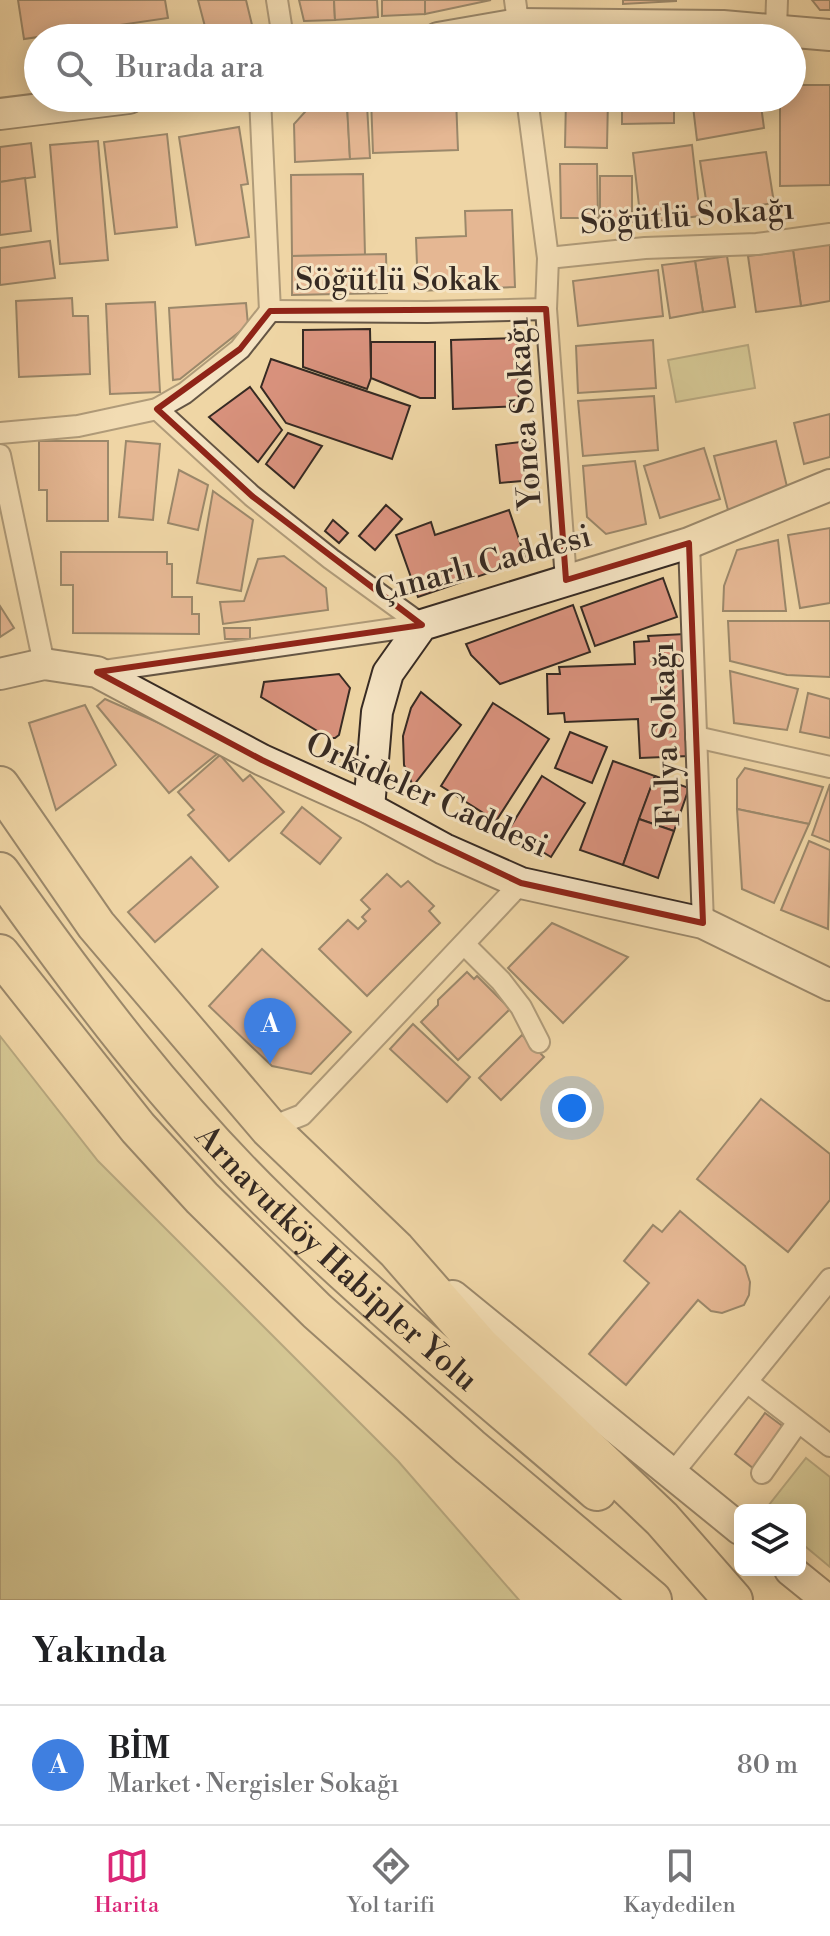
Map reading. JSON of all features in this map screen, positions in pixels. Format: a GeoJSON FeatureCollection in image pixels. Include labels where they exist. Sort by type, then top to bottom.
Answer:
{"type":"FeatureCollection","features":[{"type":"Feature","properties":{"kind":"highway"},"geometry":{"type":"LineString","coordinates":[[0,786],[96,925],[269,1128],[396,1250],[480,1346],[662,1519],[733,1600]]}},
{"type":"Feature","properties":{"kind":"highway","name":"Arnavutköy Habipler Yolu"},"geometry":{"type":"LineString","coordinates":[[0,872],[100,1010],[197,1124],[271,1203],[345,1272],[723,1600]]}},
{"type":"Feature","properties":{"kind":"highway","name":"Arnavutköy Habipler Yolu"},"geometry":{"type":"LineString","coordinates":[[0,954],[138,1128],[202,1198],[317,1311],[652,1600]]}},
{"type":"Feature","properties":{"kind":"street"},"geometry":{"type":"LineString","coordinates":[[277,0],[281,24]]}},
{"type":"Feature","properties":{"kind":"street"},"geometry":{"type":"LineString","coordinates":[[518,21],[776,15],[800,24]]}},
{"type":"Feature","properties":{"kind":"street"},"geometry":{"type":"LineString","coordinates":[[806,26],[830,35]]}},
{"type":"Feature","properties":{"kind":"street"},"geometry":{"type":"LineString","coordinates":[[0,114],[24,111]]}},
{"type":"Feature","properties":{"kind":"street"},"geometry":{"type":"LineString","coordinates":[[261,112],[270,311]]}},
{"type":"Feature","properties":{"kind":"street","name":"Yonca Sokağı"},"geometry":{"type":"LineString","coordinates":[[529,112],[548,258],[546,309],[566,580]]}},
{"type":"Feature","properties":{"kind":"street","name":"Söğütlü Sokağı"},"geometry":{"type":"LineString","coordinates":[[548,258],[645,248],[757,244],[830,234]]}},
{"type":"Feature","properties":{"kind":"street","name":"Söğütlü Sokak"},"geometry":{"type":"LineString","coordinates":[[0,433],[78,426],[157,409],[185,393],[240,349],[270,311],[546,309]]}},
{"type":"Feature","properties":{"kind":"street"},"geometry":{"type":"LineString","coordinates":[[157,409],[252,496],[331,559],[422,625],[388,673],[377,712],[369,808]]}},
{"type":"Feature","properties":{"kind":"street"},"geometry":{"type":"LineString","coordinates":[[0,455],[44,664]]}},
{"type":"Feature","properties":{"kind":"street","name":"Çınarlı Caddesi"},"geometry":{"type":"LineString","coordinates":[[0,674],[44,664],[97,672],[422,625],[689,543],[830,485]]}},
{"type":"Feature","properties":{"kind":"street","name":"Fulya Sokağı"},"geometry":{"type":"LineString","coordinates":[[689,543],[703,923]]}},
{"type":"Feature","properties":{"kind":"street","name":"Orkideler Caddesi"},"geometry":{"type":"LineString","coordinates":[[97,672],[262,760],[369,808],[444,849],[521,883],[703,923],[830,985]]}},
{"type":"Feature","properties":{"kind":"street"},"geometry":{"type":"LineString","coordinates":[[696,737],[830,767]]}},
{"type":"Feature","properties":{"kind":"street"},"geometry":{"type":"LineString","coordinates":[[269,1128],[302,1115],[521,883]]}},
{"type":"Feature","properties":{"kind":"street"},"geometry":{"type":"LineString","coordinates":[[464,944],[501,981],[521,1007],[539,1042]]}},
{"type":"Feature","properties":{"kind":"street"},"geometry":{"type":"LineString","coordinates":[[396,1250],[734,1524]]}},
{"type":"Feature","properties":{"kind":"street"},"geometry":{"type":"LineString","coordinates":[[672,1474],[830,1279]]}},
{"type":"Feature","properties":{"kind":"street"},"geometry":{"type":"LineString","coordinates":[[747,1382],[830,1446]]}},
{"type":"Feature","properties":{"kind":"street"},"geometry":{"type":"LineString","coordinates":[[762,1473],[798,1422]]}},
{"type":"Feature","properties":{"kind":"street"},"geometry":{"type":"LineString","coordinates":[[797,1576],[827,1600]]}},
{"type":"Feature","properties":{"kind":"highlighted area"},"geometry":{"type":"Polygon","coordinates":[[[546,309],[566,580],[689,543],[703,923],[521,883],[262,760],[97,672],[422,625],[252,496],[157,409],[240,349],[270,311],[546,309]]]}},
{"type":"Feature","properties":{"kind":"green space"},"geometry":{"type":"Polygon","coordinates":[[[748,345],[755,388],[676,402],[668,360],[748,345]]]}},
{"type":"Feature","properties":{"kind":"green space"},"geometry":{"type":"Polygon","coordinates":[[[0,1036],[98,1161],[398,1461],[519,1600],[0,1600],[0,1036]]]}},
{"type":"Feature","properties":{"kind":"green space"},"geometry":{"type":"Polygon","coordinates":[[[806,1458],[830,1477],[830,1567],[806,1547],[806,1504],[770,1504],[806,1458]]]}},
{"type":"Feature","properties":{"kind":"building"},"geometry":{"type":"Polygon","coordinates":[[[18,0],[165,0],[168,18],[127,24],[24,24],[24,39],[18,0]]]}},
{"type":"Feature","properties":{"kind":"building"},"geometry":{"type":"Polygon","coordinates":[[[198,0],[246,0],[252,24],[204,24],[198,0]]]}},
{"type":"Feature","properties":{"kind":"building"},"geometry":{"type":"Polygon","coordinates":[[[299,0],[334,0],[335,20],[304,21],[299,0]]]}},
{"type":"Feature","properties":{"kind":"building"},"geometry":{"type":"Polygon","coordinates":[[[334,0],[377,0],[378,17],[335,20],[334,0]]]}},
{"type":"Feature","properties":{"kind":"building"},"geometry":{"type":"Polygon","coordinates":[[[382,0],[425,0],[425,14],[382,16],[382,0]]]}},
{"type":"Feature","properties":{"kind":"building"},"geometry":{"type":"Polygon","coordinates":[[[425,0],[491,0],[425,14],[425,0]]]}},
{"type":"Feature","properties":{"kind":"building"},"geometry":{"type":"Polygon","coordinates":[[[623,0],[676,0],[676,1],[623,4],[623,0]]]}},
{"type":"Feature","properties":{"kind":"building"},"geometry":{"type":"Polygon","coordinates":[[[812,0],[830,0],[830,10],[820,10],[812,0]]]}},
{"type":"Feature","properties":{"kind":"building"},"geometry":{"type":"Polygon","coordinates":[[[806,85],[830,85],[830,185],[780,186],[780,112],[806,112],[806,85]]]}},
{"type":"Feature","properties":{"kind":"building"},"geometry":{"type":"Polygon","coordinates":[[[305,112],[348,112],[350,159],[295,162],[294,124],[305,112]]]}},
{"type":"Feature","properties":{"kind":"building"},"geometry":{"type":"Polygon","coordinates":[[[347,112],[367,112],[370,158],[350,159],[347,112]]]}},
{"type":"Feature","properties":{"kind":"building"},"geometry":{"type":"Polygon","coordinates":[[[372,112],[457,112],[458,150],[373,153],[372,112]]]}},
{"type":"Feature","properties":{"kind":"building"},"geometry":{"type":"Polygon","coordinates":[[[566,112],[608,112],[607,148],[565,147],[566,112]]]}},
{"type":"Feature","properties":{"kind":"building"},"geometry":{"type":"Polygon","coordinates":[[[622,112],[674,112],[674,123],[622,124],[622,112]]]}},
{"type":"Feature","properties":{"kind":"building"},"geometry":{"type":"Polygon","coordinates":[[[694,112],[762,112],[764,128],[697,140],[694,112]]]}},
{"type":"Feature","properties":{"kind":"building"},"geometry":{"type":"Polygon","coordinates":[[[239,127],[248,184],[241,185],[249,237],[196,245],[179,137],[239,127]]]}},
{"type":"Feature","properties":{"kind":"building"},"geometry":{"type":"Polygon","coordinates":[[[167,134],[177,227],[115,234],[104,142],[167,134]]]}},
{"type":"Feature","properties":{"kind":"building"},"geometry":{"type":"Polygon","coordinates":[[[98,141],[108,260],[60,264],[50,145],[98,141]]]}},
{"type":"Feature","properties":{"kind":"building"},"geometry":{"type":"Polygon","coordinates":[[[31,143],[35,177],[0,182],[0,147],[31,143]]]}},
{"type":"Feature","properties":{"kind":"building"},"geometry":{"type":"Polygon","coordinates":[[[692,145],[700,216],[641,223],[633,153],[692,145]]]}},
{"type":"Feature","properties":{"kind":"building"},"geometry":{"type":"Polygon","coordinates":[[[766,152],[774,203],[708,213],[700,161],[766,152]]]}},
{"type":"Feature","properties":{"kind":"building"},"geometry":{"type":"Polygon","coordinates":[[[560,164],[597,164],[598,218],[561,218],[560,164]]]}},
{"type":"Feature","properties":{"kind":"building"},"geometry":{"type":"Polygon","coordinates":[[[363,174],[365,255],[292,256],[291,175],[363,174]]]}},
{"type":"Feature","properties":{"kind":"building"},"geometry":{"type":"Polygon","coordinates":[[[600,176],[632,176],[632,222],[600,222],[600,176]]]}},
{"type":"Feature","properties":{"kind":"building"},"geometry":{"type":"Polygon","coordinates":[[[25,178],[31,231],[0,235],[0,182],[25,178]]]}},
{"type":"Feature","properties":{"kind":"building"},"geometry":{"type":"Polygon","coordinates":[[[512,210],[515,287],[418,291],[416,238],[466,236],[465,211],[512,210]]]}},
{"type":"Feature","properties":{"kind":"building"},"geometry":{"type":"Polygon","coordinates":[[[50,241],[55,278],[0,285],[0,248],[50,241]]]}},
{"type":"Feature","properties":{"kind":"building"},"geometry":{"type":"Polygon","coordinates":[[[830,244],[830,301],[801,306],[793,250],[830,244]]]}},
{"type":"Feature","properties":{"kind":"building"},"geometry":{"type":"Polygon","coordinates":[[[793,250],[801,306],[756,312],[748,256],[793,250]]]}},
{"type":"Feature","properties":{"kind":"building"},"geometry":{"type":"Polygon","coordinates":[[[386,254],[387,293],[292,295],[292,256],[386,254]]]}},
{"type":"Feature","properties":{"kind":"building"},"geometry":{"type":"Polygon","coordinates":[[[727,256],[735,307],[703,312],[695,261],[727,256]]]}},
{"type":"Feature","properties":{"kind":"building"},"geometry":{"type":"Polygon","coordinates":[[[695,261],[703,312],[670,318],[662,265],[695,261]]]}},
{"type":"Feature","properties":{"kind":"building"},"geometry":{"type":"Polygon","coordinates":[[[658,270],[663,316],[578,326],[573,281],[658,270]]]}},
{"type":"Feature","properties":{"kind":"building"},"geometry":{"type":"Polygon","coordinates":[[[72,298],[73,316],[88,316],[90,374],[19,377],[16,301],[72,298]]]}},
{"type":"Feature","properties":{"kind":"building"},"geometry":{"type":"Polygon","coordinates":[[[155,302],[160,392],[110,394],[106,304],[155,302]]]}},
{"type":"Feature","properties":{"kind":"building"},"geometry":{"type":"Polygon","coordinates":[[[246,303],[248,325],[180,379],[173,380],[169,308],[246,303]]]}},
{"type":"Feature","properties":{"kind":"building"},"geometry":{"type":"Polygon","coordinates":[[[370,329],[371,378],[367,389],[303,367],[303,330],[370,329]]]}},
{"type":"Feature","properties":{"kind":"building"},"geometry":{"type":"Polygon","coordinates":[[[517,338],[519,406],[453,409],[451,340],[517,338]]]}},
{"type":"Feature","properties":{"kind":"building"},"geometry":{"type":"Polygon","coordinates":[[[653,340],[656,388],[578,393],[576,346],[653,340]]]}},
{"type":"Feature","properties":{"kind":"building"},"geometry":{"type":"Polygon","coordinates":[[[371,342],[435,342],[435,398],[420,398],[371,378],[371,342]]]}},
{"type":"Feature","properties":{"kind":"building"},"geometry":{"type":"Polygon","coordinates":[[[271,359],[410,406],[392,459],[286,423],[261,387],[271,359]]]}},
{"type":"Feature","properties":{"kind":"building"},"geometry":{"type":"Polygon","coordinates":[[[250,387],[282,430],[258,462],[209,417],[250,387]]]}},
{"type":"Feature","properties":{"kind":"building"},"geometry":{"type":"Polygon","coordinates":[[[654,396],[658,450],[583,456],[578,401],[654,396]]]}},
{"type":"Feature","properties":{"kind":"building"},"geometry":{"type":"Polygon","coordinates":[[[830,414],[830,457],[804,464],[794,423],[830,414]]]}},
{"type":"Feature","properties":{"kind":"building"},"geometry":{"type":"Polygon","coordinates":[[[288,433],[322,446],[294,488],[266,464],[288,433]]]}},
{"type":"Feature","properties":{"kind":"building"},"geometry":{"type":"Polygon","coordinates":[[[39,441],[108,441],[108,521],[47,521],[47,490],[39,490],[39,441]]]}},
{"type":"Feature","properties":{"kind":"building"},"geometry":{"type":"Polygon","coordinates":[[[126,441],[160,444],[153,520],[119,517],[126,441]]]}},
{"type":"Feature","properties":{"kind":"building"},"geometry":{"type":"Polygon","coordinates":[[[529,441],[533,480],[500,483],[496,445],[529,441]]]}},
{"type":"Feature","properties":{"kind":"building"},"geometry":{"type":"Polygon","coordinates":[[[776,441],[789,495],[728,510],[714,456],[776,441]]]}},
{"type":"Feature","properties":{"kind":"building"},"geometry":{"type":"Polygon","coordinates":[[[704,448],[720,499],[660,518],[644,466],[704,448]]]}},
{"type":"Feature","properties":{"kind":"building"},"geometry":{"type":"Polygon","coordinates":[[[635,461],[646,524],[606,534],[587,517],[583,466],[635,461]]]}},
{"type":"Feature","properties":{"kind":"building"},"geometry":{"type":"Polygon","coordinates":[[[179,470],[208,485],[198,530],[168,523],[179,470]]]}},
{"type":"Feature","properties":{"kind":"building"},"geometry":{"type":"Polygon","coordinates":[[[213,491],[253,520],[241,591],[197,583],[213,491]]]}},
{"type":"Feature","properties":{"kind":"building"},"geometry":{"type":"Polygon","coordinates":[[[386,505],[402,519],[375,550],[359,536],[386,505]]]}},
{"type":"Feature","properties":{"kind":"building"},"geometry":{"type":"Polygon","coordinates":[[[509,510],[526,560],[418,597],[396,535],[431,522],[435,535],[509,510]]]}},
{"type":"Feature","properties":{"kind":"building"},"geometry":{"type":"Polygon","coordinates":[[[333,520],[348,533],[339,543],[325,531],[333,520]]]}},
{"type":"Feature","properties":{"kind":"building"},"geometry":{"type":"Polygon","coordinates":[[[830,528],[830,603],[800,608],[788,535],[830,528]]]}},
{"type":"Feature","properties":{"kind":"building"},"geometry":{"type":"Polygon","coordinates":[[[778,540],[786,611],[723,611],[724,586],[737,550],[778,540]]]}},
{"type":"Feature","properties":{"kind":"building"},"geometry":{"type":"Polygon","coordinates":[[[61,552],[167,552],[167,564],[172,564],[172,597],[192,597],[192,614],[199,614],[199,634],[73,633],[73,585],[61,585],[61,552]]]}},
{"type":"Feature","properties":{"kind":"building"},"geometry":{"type":"Polygon","coordinates":[[[284,556],[326,588],[328,610],[223,624],[220,602],[244,601],[258,559],[284,556]]]}},
{"type":"Feature","properties":{"kind":"building"},"geometry":{"type":"Polygon","coordinates":[[[663,578],[677,617],[595,646],[581,607],[663,578]]]}},
{"type":"Feature","properties":{"kind":"building"},"geometry":{"type":"Polygon","coordinates":[[[573,605],[590,652],[500,684],[471,655],[466,644],[573,605]]]}},
{"type":"Feature","properties":{"kind":"building"},"geometry":{"type":"Polygon","coordinates":[[[0,606],[14,628],[0,637],[0,606]]]}},
{"type":"Feature","properties":{"kind":"building"},"geometry":{"type":"Polygon","coordinates":[[[728,621],[830,621],[830,677],[787,675],[730,661],[728,621]]]}},
{"type":"Feature","properties":{"kind":"building"},"geometry":{"type":"Polygon","coordinates":[[[224,628],[250,628],[250,639],[225,639],[224,628]]]}},
{"type":"Feature","properties":{"kind":"building"},"geometry":{"type":"Polygon","coordinates":[[[685,634],[689,756],[640,758],[638,719],[565,722],[564,713],[548,714],[547,674],[560,674],[559,667],[635,664],[634,642],[649,641],[648,636],[685,634]]]}},
{"type":"Feature","properties":{"kind":"building"},"geometry":{"type":"Polygon","coordinates":[[[730,671],[798,689],[787,730],[734,723],[730,671]]]}},
{"type":"Feature","properties":{"kind":"building"},"geometry":{"type":"Polygon","coordinates":[[[339,674],[350,688],[339,735],[335,738],[329,738],[261,697],[264,682],[339,674]]]}},
{"type":"Feature","properties":{"kind":"building"},"geometry":{"type":"Polygon","coordinates":[[[421,692],[461,725],[413,786],[404,765],[403,736],[411,708],[421,692]]]}},
{"type":"Feature","properties":{"kind":"building"},"geometry":{"type":"Polygon","coordinates":[[[808,693],[830,699],[830,738],[800,732],[808,693]]]}},
{"type":"Feature","properties":{"kind":"building"},"geometry":{"type":"Polygon","coordinates":[[[105,699],[211,746],[217,754],[169,793],[97,706],[105,699]]]}},
{"type":"Feature","properties":{"kind":"building"},"geometry":{"type":"Polygon","coordinates":[[[493,703],[549,739],[496,821],[441,786],[493,703]]]}},
{"type":"Feature","properties":{"kind":"building"},"geometry":{"type":"Polygon","coordinates":[[[85,705],[116,765],[56,810],[29,723],[85,705]]]}},
{"type":"Feature","properties":{"kind":"building"},"geometry":{"type":"Polygon","coordinates":[[[570,732],[607,747],[592,783],[555,768],[570,732]]]}},
{"type":"Feature","properties":{"kind":"building"},"geometry":{"type":"Polygon","coordinates":[[[220,755],[243,781],[250,775],[284,812],[229,861],[188,815],[194,810],[178,792],[220,755]]]}},
{"type":"Feature","properties":{"kind":"building"},"geometry":{"type":"Polygon","coordinates":[[[613,761],[655,776],[623,865],[580,850],[613,761]]]}},
{"type":"Feature","properties":{"kind":"building"},"geometry":{"type":"Polygon","coordinates":[[[745,768],[823,787],[809,824],[737,809],[737,779],[745,768]]]}},
{"type":"Feature","properties":{"kind":"building"},"geometry":{"type":"Polygon","coordinates":[[[542,776],[585,803],[551,857],[508,831],[542,776]]]}},
{"type":"Feature","properties":{"kind":"building"},"geometry":{"type":"Polygon","coordinates":[[[655,776],[689,788],[674,831],[639,819],[655,776]]]}},
{"type":"Feature","properties":{"kind":"building"},"geometry":{"type":"Polygon","coordinates":[[[830,784],[830,842],[812,835],[830,784]]]}},
{"type":"Feature","properties":{"kind":"building"},"geometry":{"type":"Polygon","coordinates":[[[302,807],[341,838],[320,864],[281,833],[302,807]]]}},
{"type":"Feature","properties":{"kind":"building"},"geometry":{"type":"Polygon","coordinates":[[[737,809],[809,824],[774,903],[742,889],[737,809]]]}},
{"type":"Feature","properties":{"kind":"building"},"geometry":{"type":"Polygon","coordinates":[[[639,819],[674,831],[658,878],[623,865],[639,819]]]}},
{"type":"Feature","properties":{"kind":"building"},"geometry":{"type":"Polygon","coordinates":[[[809,841],[830,850],[828,929],[781,910],[809,841]]]}},
{"type":"Feature","properties":{"kind":"building"},"geometry":{"type":"Polygon","coordinates":[[[191,857],[218,887],[155,942],[128,912],[191,857]]]}},
{"type":"Feature","properties":{"kind":"building"},"geometry":{"type":"Polygon","coordinates":[[[387,874],[401,887],[408,881],[434,906],[429,911],[440,923],[367,996],[319,949],[348,920],[358,929],[366,921],[362,917],[370,909],[361,900],[387,874]]]}},
{"type":"Feature","properties":{"kind":"building"},"geometry":{"type":"Polygon","coordinates":[[[552,923],[628,957],[563,1023],[508,968],[552,923]]]}},
{"type":"Feature","properties":{"kind":"building"},"geometry":{"type":"Polygon","coordinates":[[[262,949],[351,1032],[311,1074],[272,1066],[209,1006],[262,949]]]}},
{"type":"Feature","properties":{"kind":"building"},"geometry":{"type":"Polygon","coordinates":[[[467,972],[474,979],[477,976],[510,1009],[458,1060],[421,1022],[467,972]]]}},
{"type":"Feature","properties":{"kind":"building"},"geometry":{"type":"Polygon","coordinates":[[[413,1024],[470,1077],[447,1102],[390,1049],[413,1024]]]}},
{"type":"Feature","properties":{"kind":"building"},"geometry":{"type":"Polygon","coordinates":[[[522,1035],[544,1057],[501,1100],[479,1078],[522,1035]]]}},
{"type":"Feature","properties":{"kind":"building"},"geometry":{"type":"Polygon","coordinates":[[[761,1099],[830,1154],[830,1200],[788,1252],[697,1179],[761,1099]]]}},
{"type":"Feature","properties":{"kind":"building"},"geometry":{"type":"Polygon","coordinates":[[[680,1211],[745,1266],[750,1282],[749,1295],[744,1305],[722,1313],[711,1311],[698,1300],[626,1385],[589,1354],[649,1283],[624,1261],[653,1225],[662,1232],[680,1211]]]}},
{"type":"Feature","properties":{"kind":"building"},"geometry":{"type":"Polygon","coordinates":[[[765,1413],[789,1431],[758,1472],[735,1454],[765,1413]]]}},
{"type":"Feature","properties":{"kind":"place","name":"BİM"},"geometry":{"type":"Point","coordinates":[270,1064]}}]}
